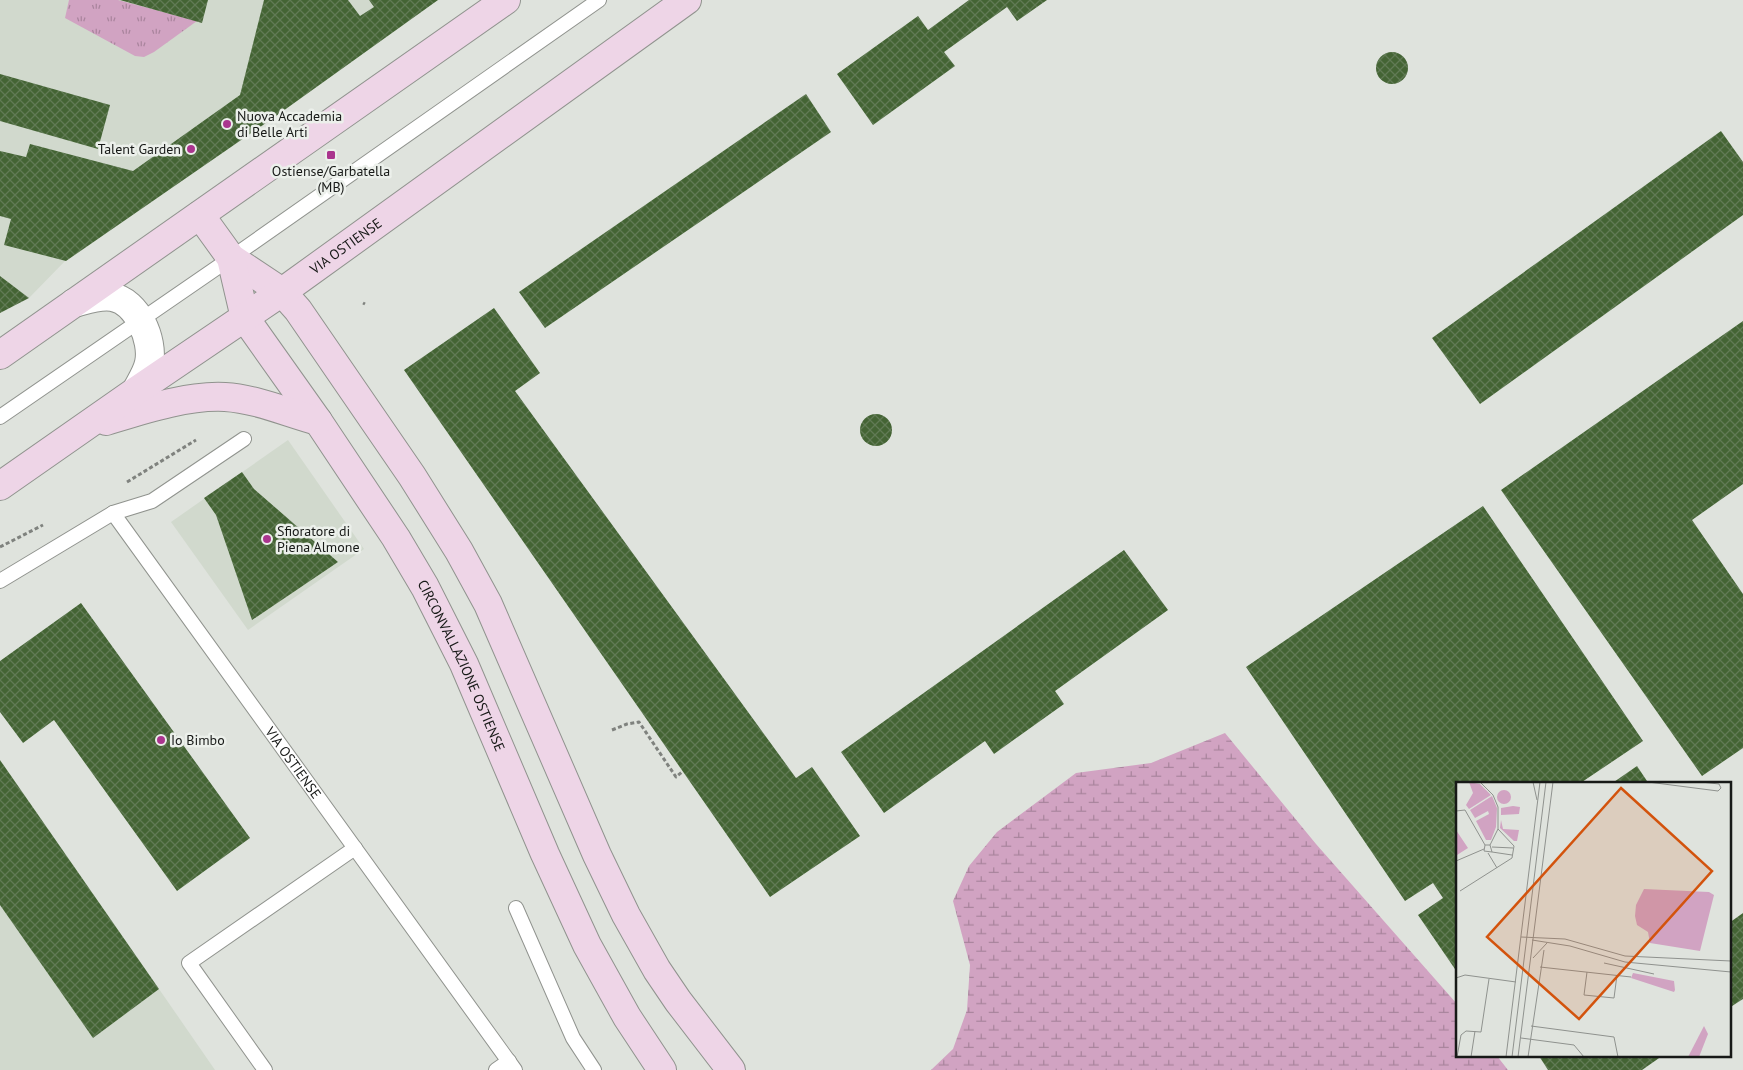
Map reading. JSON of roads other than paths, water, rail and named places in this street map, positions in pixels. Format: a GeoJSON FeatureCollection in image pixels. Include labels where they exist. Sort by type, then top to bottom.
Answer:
{"type":"FeatureCollection","features":[{"type":"Feature","properties":{"kind":"main road"},"geometry":{"type":"LineString","coordinates":[[0,355],[506,0]]}},
{"type":"Feature","properties":{"kind":"main road","name":"VIA OSTIENSE"},"geometry":{"type":"LineString","coordinates":[[0,486],[282,292],[687,0]]}},
{"type":"Feature","properties":{"kind":"main road"},"geometry":{"type":"LineString","coordinates":[[200,215],[231,258],[282,292],[298,310],[439,517],[488,604],[618,898],[645,949],[678,1001],[731,1070]]}},
{"type":"Feature","properties":{"kind":"main road"},"geometry":{"type":"LineString","coordinates":[[231,258],[245,318]]}},
{"type":"Feature","properties":{"kind":"main road","name":"CIRCONVALLAZIONE OSTIENSE"},"geometry":{"type":"LineString","coordinates":[[245,318],[396,538],[441,617],[464,664],[545,854],[579,928],[610,988],[639,1037],[662,1070]]}},
{"type":"Feature","properties":{"kind":"main road"},"geometry":{"type":"LineString","coordinates":[[86,427],[139,411],[205,397],[226,397],[249,401],[318,422]]}},
{"type":"Feature","properties":{"kind":"street"},"geometry":{"type":"LineString","coordinates":[[74,303],[95,298],[115,297],[126,304],[140,320],[147,334],[150,355],[149,364],[136,392]]}},
{"type":"Feature","properties":{"kind":"lane"},"geometry":{"type":"LineString","coordinates":[[0,417],[599,0]]}},
{"type":"Feature","properties":{"kind":"lane"},"geometry":{"type":"LineString","coordinates":[[0,581],[113,514],[152,501],[244,439]]}},
{"type":"Feature","properties":{"kind":"lane","name":"VIA OSTIENSE"},"geometry":{"type":"LineString","coordinates":[[113,514],[512,1066]]}},
{"type":"Feature","properties":{"kind":"lane"},"geometry":{"type":"LineString","coordinates":[[265,1070],[189,964],[355,848]]}},
{"type":"Feature","properties":{"kind":"lane"},"geometry":{"type":"LineString","coordinates":[[516,908],[573,1038],[594,1070]]}},
{"type":"Feature","properties":{"kind":"lane"},"geometry":{"type":"LineString","coordinates":[[496,1070],[512,1066]]}},
{"type":"Feature","properties":{"kind":"place","name":"Nuova Accademia di Belle Arti"},"geometry":{"type":"Point","coordinates":[227,124]}},
{"type":"Feature","properties":{"kind":"place","name":"Talent Garden"},"geometry":{"type":"Point","coordinates":[191,149]}},
{"type":"Feature","properties":{"kind":"place","name":"Ostiense/Garbatella (MB)"},"geometry":{"type":"Point","coordinates":[331,155]}},
{"type":"Feature","properties":{"kind":"place","name":"Sfioratore di Piena Almone"},"geometry":{"type":"Point","coordinates":[267,539]}},
{"type":"Feature","properties":{"kind":"place","name":"Io Bimbo"},"geometry":{"type":"Point","coordinates":[161,740]}}]}
